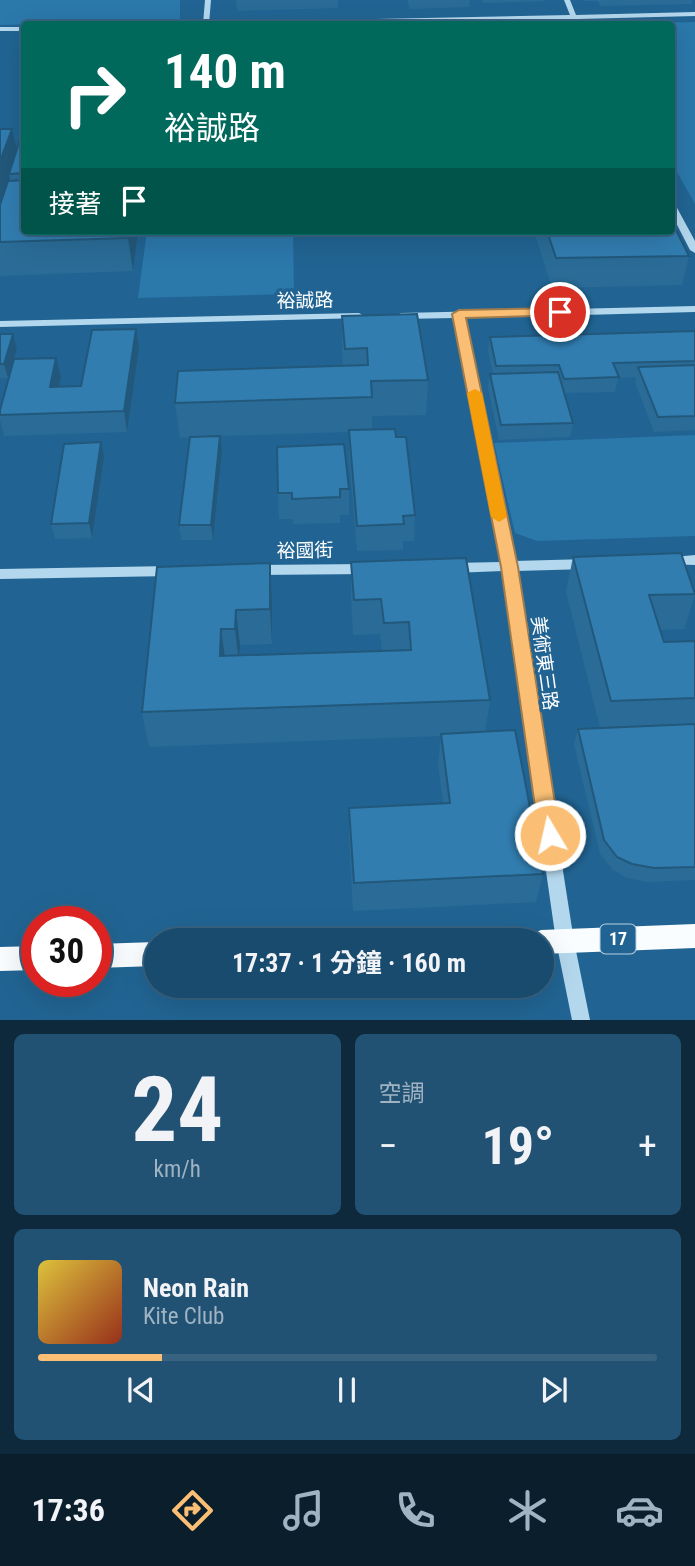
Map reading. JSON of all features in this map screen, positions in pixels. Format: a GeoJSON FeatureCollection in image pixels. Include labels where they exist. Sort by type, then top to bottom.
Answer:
{"type":"FeatureCollection","features":[{"type":"Feature","properties":{"kind":"main road","name":"17"},"geometry":{"type":"LineString","coordinates":[[554,942],[695,936]]}},
{"type":"Feature","properties":{"kind":"main road"},"geometry":{"type":"LineString","coordinates":[[112,955],[144,954]]}},
{"type":"Feature","properties":{"kind":"main road"},"geometry":{"type":"LineString","coordinates":[[0,959],[21,958]]}},
{"type":"Feature","properties":{"kind":"street"},"geometry":{"type":"LineString","coordinates":[[206,21],[208,0]]}},
{"type":"Feature","properties":{"kind":"street"},"geometry":{"type":"LineString","coordinates":[[567,0],[575,21],[695,14]]}},
{"type":"Feature","properties":{"kind":"street"},"geometry":{"type":"LineString","coordinates":[[0,30],[21,29]]}},
{"type":"Feature","properties":{"kind":"street"},"geometry":{"type":"LineString","coordinates":[[675,212],[695,250]]}},
{"type":"Feature","properties":{"kind":"street"},"geometry":{"type":"LineString","coordinates":[[389,316],[695,309]]}},
{"type":"Feature","properties":{"kind":"street","name":"美術東三路"},"geometry":{"type":"LineString","coordinates":[[459,314],[509,567],[551,928]]}},
{"type":"Feature","properties":{"kind":"street","name":"裕誠路"},"geometry":{"type":"LineString","coordinates":[[0,324],[375,316]]}},
{"type":"Feature","properties":{"kind":"street"},"geometry":{"type":"LineString","coordinates":[[655,561],[695,560]]}},
{"type":"Feature","properties":{"kind":"street"},"geometry":{"type":"LineString","coordinates":[[440,568],[602,563]]}},
{"type":"Feature","properties":{"kind":"street","name":"裕國街"},"geometry":{"type":"LineString","coordinates":[[248,570],[386,568]]}},
{"type":"Feature","properties":{"kind":"street"},"geometry":{"type":"LineString","coordinates":[[0,574],[179,571]]}},
{"type":"Feature","properties":{"kind":"street","name":"美術東三路"},"geometry":{"type":"LineString","coordinates":[[554,945],[581,1020]]}},
{"type":"Feature","properties":{"kind":"shaded area"},"geometry":{"type":"Polygon","coordinates":[[[0,0],[180,0],[180,21],[21,21],[21,25],[0,25],[0,0]]]}},
{"type":"Feature","properties":{"kind":"shaded area"},"geometry":{"type":"Polygon","coordinates":[[[675,22],[695,22],[695,204],[675,168],[675,22]]]}},
{"type":"Feature","properties":{"kind":"shaded area"},"geometry":{"type":"Polygon","coordinates":[[[146,235],[293,235],[294,294],[138,298],[146,235]]]}},
{"type":"Feature","properties":{"kind":"shaded area"},"geometry":{"type":"Polygon","coordinates":[[[695,435],[695,536],[537,541],[515,533],[494,443],[695,435]]]}},
{"type":"Feature","properties":{"kind":"building"},"geometry":{"type":"Polygon","coordinates":[[[0,129],[12,129],[0,161],[0,129]]]}},
{"type":"Feature","properties":{"kind":"building"},"geometry":{"type":"Polygon","coordinates":[[[21,136],[21,173],[9,174],[21,136]]]}},
{"type":"Feature","properties":{"kind":"building"},"geometry":{"type":"Polygon","coordinates":[[[21,180],[21,235],[128,235],[128,238],[0,242],[0,205],[8,181],[21,180]]]}},
{"type":"Feature","properties":{"kind":"building"},"geometry":{"type":"Polygon","coordinates":[[[675,228],[689,256],[556,258],[548,235],[675,235],[675,228]]]}},
{"type":"Feature","properties":{"kind":"building"},"geometry":{"type":"Polygon","coordinates":[[[417,314],[428,380],[371,381],[372,397],[175,403],[178,371],[368,365],[367,348],[345,349],[342,316],[417,314]]]}},
{"type":"Feature","properties":{"kind":"building"},"geometry":{"type":"Polygon","coordinates":[[[136,329],[124,411],[0,415],[14,359],[56,358],[50,387],[81,386],[92,330],[136,329]]]}},
{"type":"Feature","properties":{"kind":"building"},"geometry":{"type":"Polygon","coordinates":[[[695,331],[695,361],[613,363],[619,377],[564,379],[559,365],[496,366],[490,337],[695,331]]]}},
{"type":"Feature","properties":{"kind":"building"},"geometry":{"type":"Polygon","coordinates":[[[0,334],[13,334],[4,364],[0,364],[0,334]]]}},
{"type":"Feature","properties":{"kind":"building"},"geometry":{"type":"Polygon","coordinates":[[[695,365],[695,416],[658,417],[638,367],[695,365]]]}},
{"type":"Feature","properties":{"kind":"building"},"geometry":{"type":"Polygon","coordinates":[[[558,372],[573,423],[501,425],[490,374],[558,372]]]}},
{"type":"Feature","properties":{"kind":"building"},"geometry":{"type":"Polygon","coordinates":[[[395,429],[396,437],[406,437],[415,515],[403,516],[404,524],[357,526],[349,430],[395,429]]]}},
{"type":"Feature","properties":{"kind":"building"},"geometry":{"type":"Polygon","coordinates":[[[220,436],[211,525],[179,525],[190,437],[220,436]]]}},
{"type":"Feature","properties":{"kind":"building"},"geometry":{"type":"Polygon","coordinates":[[[101,442],[89,523],[51,524],[64,444],[101,442]]]}},
{"type":"Feature","properties":{"kind":"building"},"geometry":{"type":"Polygon","coordinates":[[[344,444],[349,489],[340,489],[340,497],[292,499],[292,493],[278,493],[277,447],[344,444]]]}},
{"type":"Feature","properties":{"kind":"building"},"geometry":{"type":"Polygon","coordinates":[[[681,553],[695,594],[649,595],[664,642],[695,641],[695,698],[611,701],[573,557],[681,553]]]}},
{"type":"Feature","properties":{"kind":"building"},"geometry":{"type":"Polygon","coordinates":[[[466,558],[490,700],[142,712],[157,567],[270,563],[270,609],[236,610],[235,629],[221,629],[220,656],[411,650],[409,622],[384,623],[381,599],[354,600],[351,562],[466,558]]]}},
{"type":"Feature","properties":{"kind":"building"},"geometry":{"type":"Polygon","coordinates":[[[695,724],[695,867],[654,868],[632,864],[617,857],[604,840],[578,729],[695,724]]]}},
{"type":"Feature","properties":{"kind":"building"},"geometry":{"type":"Polygon","coordinates":[[[515,730],[543,874],[354,883],[349,808],[450,803],[441,734],[515,730]]]}},
{"type":"Feature","properties":{"kind":"slow traffic"},"geometry":{"type":"LineString","coordinates":[[475,393],[499,517]]}},
{"type":"Feature","properties":{"kind":"route"},"geometry":{"type":"LineString","coordinates":[[550,835],[509,567],[459,314],[560,312]]}}]}
